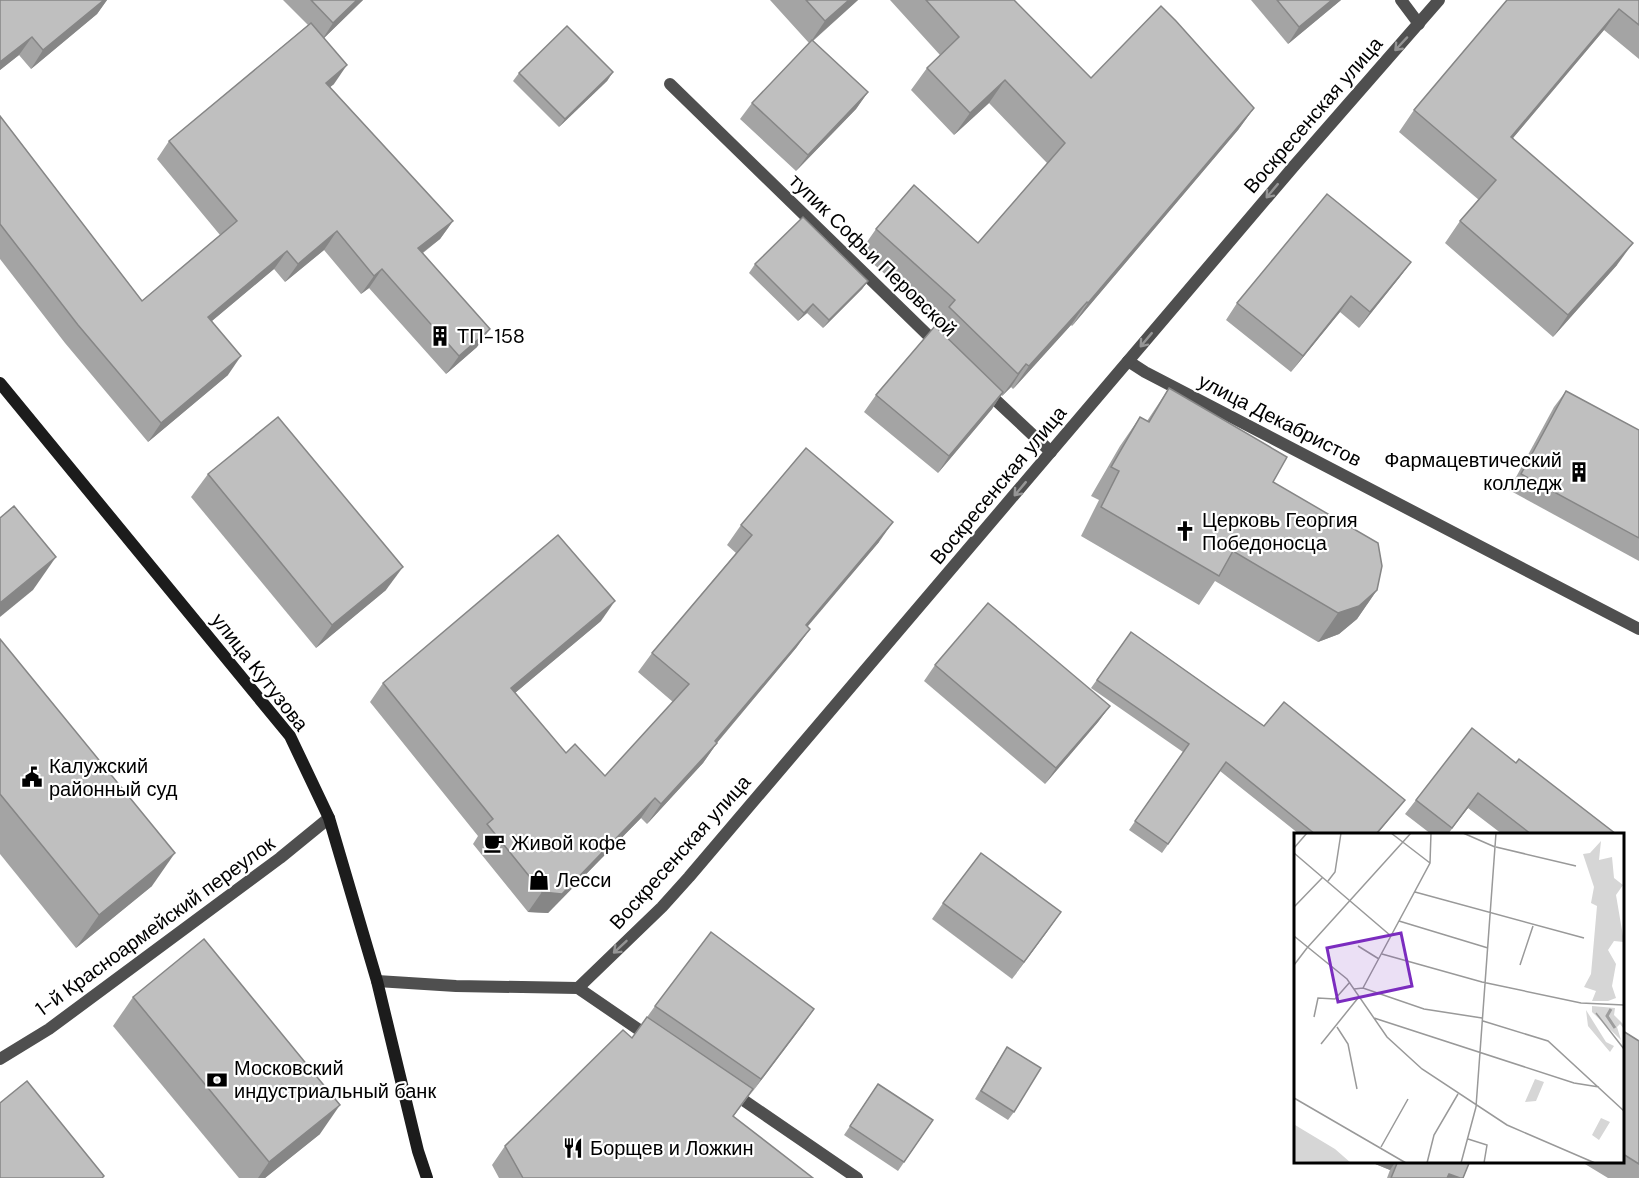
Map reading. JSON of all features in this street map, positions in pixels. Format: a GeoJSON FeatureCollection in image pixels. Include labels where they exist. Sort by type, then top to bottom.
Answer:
{"type":"FeatureCollection","features":[{"type":"Feature","properties":{"kind":"main road","name":"улица Кутузова"},"geometry":{"type":"LineString","coordinates":[[0,382],[290,736],[329,818],[377,981],[418,1150],[427,1178]]}},
{"type":"Feature","properties":{"kind":"street"},"geometry":{"type":"LineString","coordinates":[[1401,0],[1419,24]]}},
{"type":"Feature","properties":{"kind":"street","name":"Воскресенская улица"},"geometry":{"type":"LineString","coordinates":[[578,988],[662,907],[689,877],[1294,166],[1439,0]]}},
{"type":"Feature","properties":{"kind":"street","name":"тупик Софьи Перовской"},"geometry":{"type":"LineString","coordinates":[[670,84],[949,356]]}},
{"type":"Feature","properties":{"kind":"street","name":"улица Декабристов"},"geometry":{"type":"LineString","coordinates":[[1128,361],[1145,372],[1639,629]]}},
{"type":"Feature","properties":{"kind":"street"},"geometry":{"type":"LineString","coordinates":[[975,381],[1051,452]]}},
{"type":"Feature","properties":{"kind":"street","name":"1-й Красноармейский переулок"},"geometry":{"type":"LineString","coordinates":[[0,1059],[59,1022],[280,858],[329,818]]}},
{"type":"Feature","properties":{"kind":"street"},"geometry":{"type":"LineString","coordinates":[[377,981],[456,986],[578,988],[665,1047]]}},
{"type":"Feature","properties":{"kind":"street"},"geometry":{"type":"LineString","coordinates":[[724,1088],[857,1178]]}},
{"type":"Feature","properties":{"kind":"building"},"geometry":{"type":"Polygon","coordinates":[[[0,0],[104,0],[43,50],[32,37],[0,62],[0,0]]]}},
{"type":"Feature","properties":{"kind":"building"},"geometry":{"type":"Polygon","coordinates":[[[311,0],[357,0],[333,23],[311,0]]]}},
{"type":"Feature","properties":{"kind":"building"},"geometry":{"type":"Polygon","coordinates":[[[806,0],[849,0],[825,21],[806,0]]]}},
{"type":"Feature","properties":{"kind":"building"},"geometry":{"type":"Polygon","coordinates":[[[926,0],[1014,0],[1091,78],[1161,6],[1254,108],[1088,303],[1029,366],[1026,364],[1018,374],[949,307],[955,300],[876,229],[914,185],[978,243],[1065,143],[1005,80],[970,113],[927,68],[959,37],[926,0]]]}},
{"type":"Feature","properties":{"kind":"building"},"geometry":{"type":"Polygon","coordinates":[[[1277,0],[1332,0],[1299,27],[1277,0]]]}},
{"type":"Feature","properties":{"kind":"building"},"geometry":{"type":"Polygon","coordinates":[[[1507,0],[1639,0],[1639,25],[1619,9],[1511,137],[1633,243],[1568,315],[1460,221],[1496,180],[1414,110],[1507,0]]]}},
{"type":"Feature","properties":{"kind":"building"},"geometry":{"type":"Polygon","coordinates":[[[311,23],[347,65],[326,83],[453,221],[418,248],[490,329],[459,356],[382,269],[374,276],[337,231],[298,264],[287,251],[208,317],[241,356],[161,423],[78,325],[0,224],[0,116],[142,301],[237,221],[169,141],[311,23]]]}},
{"type":"Feature","properties":{"kind":"building"},"geometry":{"type":"Polygon","coordinates":[[[567,26],[613,72],[565,119],[519,73],[567,26]]]}},
{"type":"Feature","properties":{"kind":"building"},"geometry":{"type":"Polygon","coordinates":[[[812,40],[868,92],[808,155],[752,103],[812,40]]]}},
{"type":"Feature","properties":{"kind":"building"},"geometry":{"type":"Polygon","coordinates":[[[1327,194],[1411,262],[1370,312],[1351,296],[1303,356],[1237,303],[1327,194]]]}},
{"type":"Feature","properties":{"kind":"building"},"geometry":{"type":"Polygon","coordinates":[[[803,217],[868,281],[829,320],[813,304],[804,313],[755,264],[803,217]]]}},
{"type":"Feature","properties":{"kind":"building"},"geometry":{"type":"Polygon","coordinates":[[[935,326],[1003,392],[949,456],[876,395],[935,326]]]}},
{"type":"Feature","properties":{"kind":"building","name":"Церковь Георгия Победоносца"},"geometry":{"type":"Polygon","coordinates":[[[1169,388],[1287,457],[1273,482],[1378,543],[1382,566],[1377,590],[1359,606],[1338,613],[1233,551],[1219,576],[1101,507],[1119,471],[1111,467],[1140,417],[1149,422],[1169,388]]]}},
{"type":"Feature","properties":{"kind":"building","name":"Фармацевтический колледж"},"geometry":{"type":"Polygon","coordinates":[[[1566,391],[1639,430],[1639,538],[1521,474],[1566,391]]]}},
{"type":"Feature","properties":{"kind":"building"},"geometry":{"type":"Polygon","coordinates":[[[278,417],[403,567],[332,625],[208,474],[278,417]]]}},
{"type":"Feature","properties":{"kind":"building"},"geometry":{"type":"Polygon","coordinates":[[[806,448],[893,522],[806,625],[810,629],[715,741],[717,743],[661,804],[655,798],[562,894],[542,892],[487,824],[493,819],[383,683],[558,535],[615,601],[511,688],[566,753],[575,744],[605,776],[689,684],[652,653],[752,535],[741,525],[806,448]]]}},
{"type":"Feature","properties":{"kind":"building"},"geometry":{"type":"Polygon","coordinates":[[[14,506],[56,557],[0,603],[0,518],[14,506]]]}},
{"type":"Feature","properties":{"kind":"building"},"geometry":{"type":"Polygon","coordinates":[[[988,603],[1110,706],[1056,768],[935,665],[988,603]]]}},
{"type":"Feature","properties":{"kind":"building"},"geometry":{"type":"Polygon","coordinates":[[[1131,632],[1264,726],[1284,702],[1405,800],[1377,833],[1314,833],[1226,762],[1168,844],[1135,821],[1189,744],[1097,680],[1131,632]]]}},
{"type":"Feature","properties":{"kind":"building"},"geometry":{"type":"Polygon","coordinates":[[[0,639],[175,853],[99,915],[0,794],[0,639]]]}},
{"type":"Feature","properties":{"kind":"building"},"geometry":{"type":"Polygon","coordinates":[[[1472,728],[1516,763],[1519,759],[1615,833],[1530,833],[1478,793],[1452,828],[1416,800],[1472,728]]]}},
{"type":"Feature","properties":{"kind":"building"},"geometry":{"type":"Polygon","coordinates":[[[981,853],[1061,912],[1024,962],[943,903],[981,853]]]}},
{"type":"Feature","properties":{"kind":"building"},"geometry":{"type":"Polygon","coordinates":[[[711,932],[814,1009],[761,1079],[655,1006],[711,932]]]}},
{"type":"Feature","properties":{"kind":"building","name":"Московский индустриальный банк"},"geometry":{"type":"Polygon","coordinates":[[[204,939],[340,1105],[269,1162],[133,997],[204,939]]]}},
{"type":"Feature","properties":{"kind":"building"},"geometry":{"type":"Polygon","coordinates":[[[647,1017],[753,1089],[733,1116],[813,1178],[523,1178],[505,1146],[623,1030],[632,1038],[647,1017]]]}},
{"type":"Feature","properties":{"kind":"building"},"geometry":{"type":"Polygon","coordinates":[[[1624,1032],[1639,1041],[1639,1164],[1624,1155],[1624,1032]]]}},
{"type":"Feature","properties":{"kind":"building"},"geometry":{"type":"Polygon","coordinates":[[[1007,1047],[1041,1068],[1014,1112],[981,1091],[1007,1047]]]}},
{"type":"Feature","properties":{"kind":"building"},"geometry":{"type":"Polygon","coordinates":[[[27,1081],[104,1176],[102,1178],[0,1178],[0,1103],[27,1081]]]}},
{"type":"Feature","properties":{"kind":"building"},"geometry":{"type":"Polygon","coordinates":[[[878,1084],[933,1120],[904,1162],[850,1126],[878,1084]]]}},
{"type":"Feature","properties":{"kind":"building"},"geometry":{"type":"Polygon","coordinates":[[[1397,1163],[1469,1163],[1463,1178],[1449,1174],[1447,1178],[1391,1178],[1397,1163]]]}},
{"type":"Feature","properties":{"kind":"place","name":"ТП-158"},"geometry":{"type":"Point","coordinates":[440,336]}},
{"type":"Feature","properties":{"kind":"place","name":"Фармацевтический колледж"},"geometry":{"type":"Point","coordinates":[1579,472]}},
{"type":"Feature","properties":{"kind":"place","name":"Церковь Георгия Победоносца"},"geometry":{"type":"Point","coordinates":[1185,531]}},
{"type":"Feature","properties":{"kind":"place","name":"Калужский районный суд"},"geometry":{"type":"Point","coordinates":[32,777]}},
{"type":"Feature","properties":{"kind":"place","name":"Живой кофе"},"geometry":{"type":"Point","coordinates":[494,843]}},
{"type":"Feature","properties":{"kind":"place","name":"Лесси"},"geometry":{"type":"Point","coordinates":[539,880]}},
{"type":"Feature","properties":{"kind":"place","name":"Московский индустриальный банк"},"geometry":{"type":"Point","coordinates":[217,1080]}},
{"type":"Feature","properties":{"kind":"place","name":"Борщев и Ложкин"},"geometry":{"type":"Point","coordinates":[573,1148]}}]}
